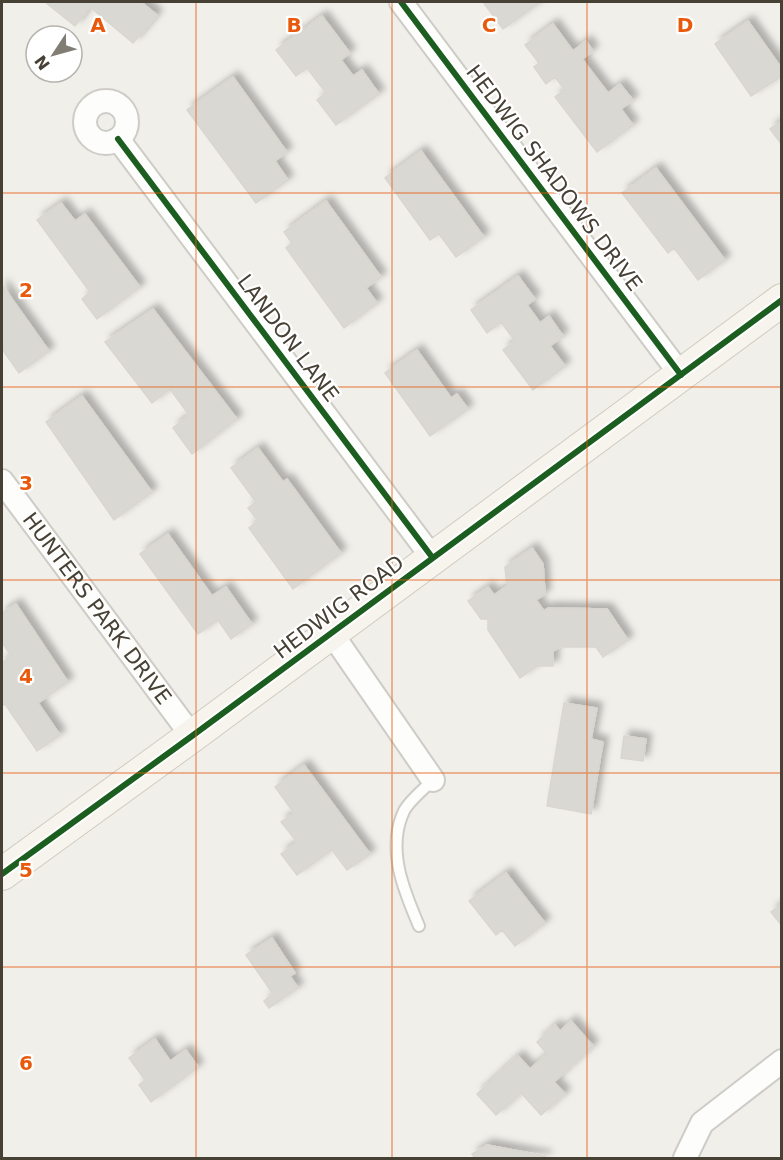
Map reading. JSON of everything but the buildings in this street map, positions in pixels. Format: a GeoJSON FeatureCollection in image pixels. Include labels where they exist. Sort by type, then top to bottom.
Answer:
{"type":"FeatureCollection","features":[{"type":"Feature","properties":{"kind":"street","name":"HEDWIG SHADOWS DRIVE"},"geometry":{"type":"LineString","coordinates":[[401,2],[681,375]]}},
{"type":"Feature","properties":{"kind":"street","name":"LANDON LANE"},"geometry":{"type":"LineString","coordinates":[[118,139],[432,557]]}},
{"type":"Feature","properties":{"kind":"street","name":"HEDWIG ROAD"},"geometry":{"type":"LineString","coordinates":[[2,874],[332,634],[432,557],[782,300]]}},
{"type":"Feature","properties":{"kind":"street","name":"HUNTERS PARK DRIVE"},"geometry":{"type":"LineString","coordinates":[[2,481],[192,736]]}},
{"type":"Feature","properties":{"kind":"street"},"geometry":{"type":"LineString","coordinates":[[332,634],[433,780]]}},
{"type":"Feature","properties":{"kind":"street"},"geometry":{"type":"LineString","coordinates":[[685,1158],[702,1123],[782,1061]]}},
{"type":"Feature","properties":{"kind":"lane"},"geometry":{"type":"LineString","coordinates":[[419,926],[402,887],[396,844],[405,810],[433,780]]}},
{"type":"Feature","properties":{"kind":"cycle path"},"geometry":{"type":"LineString","coordinates":[[401,2],[681,375]]}},
{"type":"Feature","properties":{"kind":"cycle path"},"geometry":{"type":"LineString","coordinates":[[118,139],[432,557]]}},
{"type":"Feature","properties":{"kind":"cycle path"},"geometry":{"type":"LineString","coordinates":[[2,874],[782,300]]}}]}
